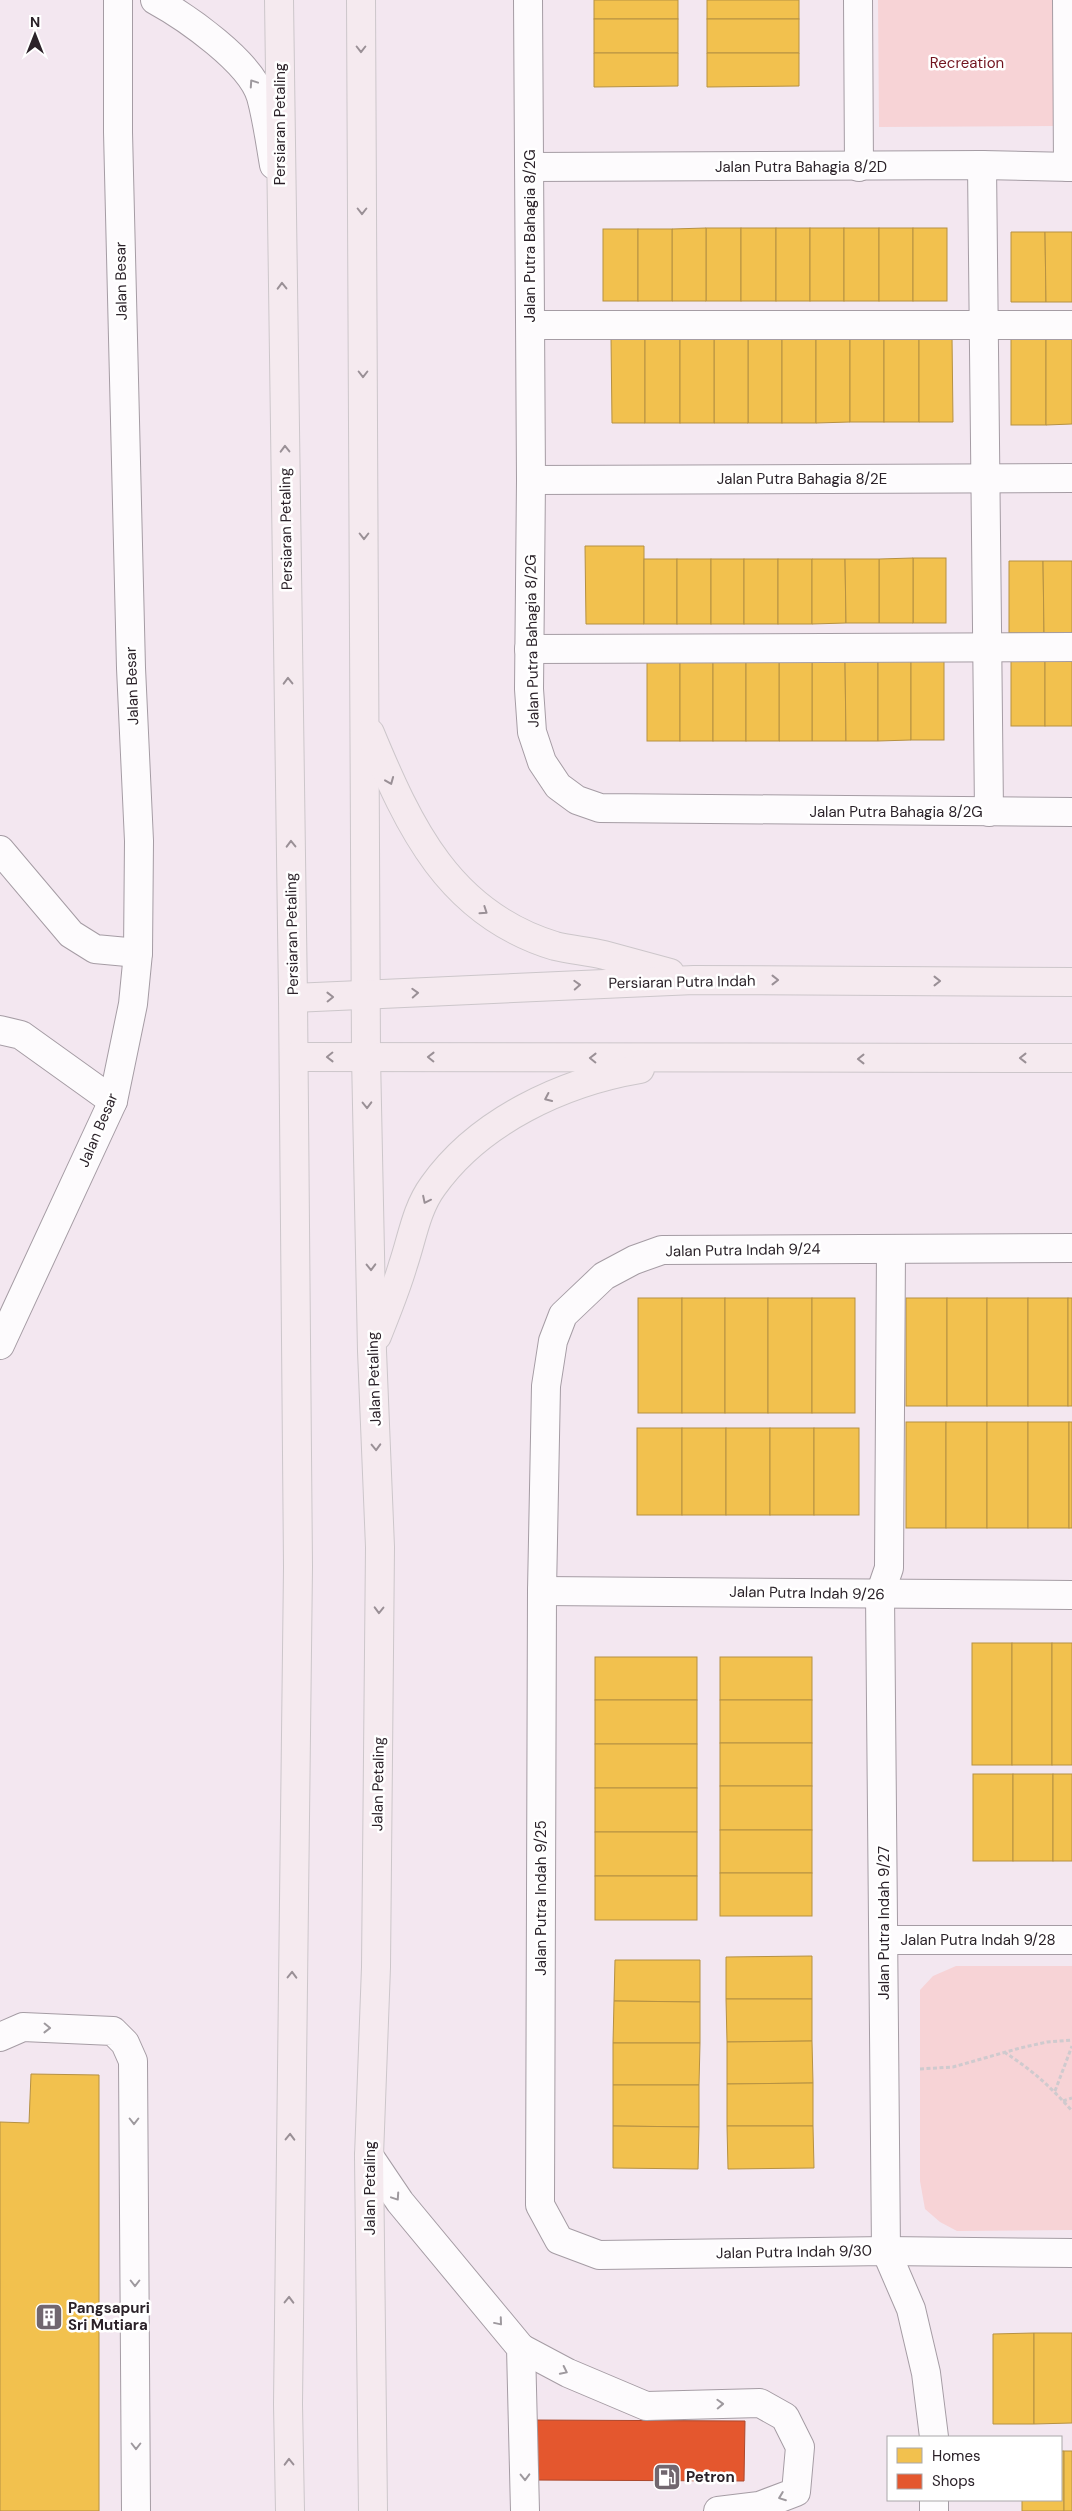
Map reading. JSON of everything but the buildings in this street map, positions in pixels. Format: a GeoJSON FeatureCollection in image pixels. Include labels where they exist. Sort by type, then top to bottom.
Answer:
{"type":"FeatureCollection","features":[{"type":"Feature","properties":{"kind":"main road","name":"Persiaran Petaling"},"geometry":{"type":"LineString","coordinates":[[279,0],[294,1058]]}},
{"type":"Feature","properties":{"kind":"main road"},"geometry":{"type":"LineString","coordinates":[[361,0],[366,1056]]}},
{"type":"Feature","properties":{"kind":"main road"},"geometry":{"type":"LineString","coordinates":[[365,720],[397,798],[421,842],[449,878],[478,908],[513,930],[556,946],[603,955],[694,980]]}},
{"type":"Feature","properties":{"kind":"main road","name":"Persiaran Putra Indah"},"geometry":{"type":"LineString","coordinates":[[293,998],[694,980],[1072,982]]}},
{"type":"Feature","properties":{"kind":"main road"},"geometry":{"type":"LineString","coordinates":[[290,2511],[288,2394],[298,1567],[294,1058],[366,1056],[696,1059],[1072,1058]]}},
{"type":"Feature","properties":{"kind":"main road","name":"Jalan Petaling"},"geometry":{"type":"LineString","coordinates":[[366,1056],[372,1351],[380,1547],[376,1967],[369,2156],[373,2511]]}},
{"type":"Feature","properties":{"kind":"main road"},"geometry":{"type":"LineString","coordinates":[[372,1351],[421,1210],[432,1187],[472,1144],[521,1110],[557,1094],[620,1072],[696,1059]]}},
{"type":"Feature","properties":{"kind":"street","name":"Jalan Besar"},"geometry":{"type":"LineString","coordinates":[[0,1345],[113,1101],[134,1004],[138,953],[139,841],[131,668],[118,132],[118,0]]}},
{"type":"Feature","properties":{"kind":"street"},"geometry":{"type":"LineString","coordinates":[[155,0],[186,18],[240,64],[261,95],[281,198]]}},
{"type":"Feature","properties":{"kind":"street","name":"Jalan Putra Bahagia 8/2G"},"geometry":{"type":"LineString","coordinates":[[528,0],[532,480],[529,649],[532,732],[542,762],[558,786],[577,800],[600,808],[632,810],[1072,812]]}},
{"type":"Feature","properties":{"kind":"street"},"geometry":{"type":"LineString","coordinates":[[858,0],[859,167]]}},
{"type":"Feature","properties":{"kind":"street"},"geometry":{"type":"LineString","coordinates":[[1067,0],[1070,167]]}},
{"type":"Feature","properties":{"kind":"street"},"geometry":{"type":"LineString","coordinates":[[982,165],[989,812]]}},
{"type":"Feature","properties":{"kind":"street","name":"Jalan Putra Bahagia 8/2D"},"geometry":{"type":"LineString","coordinates":[[530,167],[982,165],[1070,167]]}},
{"type":"Feature","properties":{"kind":"street"},"geometry":{"type":"LineString","coordinates":[[531,325],[1072,326]]}},
{"type":"Feature","properties":{"kind":"street","name":"Jalan Putra Bahagia 8/2E"},"geometry":{"type":"LineString","coordinates":[[532,480],[1072,478]]}},
{"type":"Feature","properties":{"kind":"street"},"geometry":{"type":"LineString","coordinates":[[529,649],[1072,647]]}},
{"type":"Feature","properties":{"kind":"street"},"geometry":{"type":"LineString","coordinates":[[0,850],[71,934],[96,949],[138,953]]}},
{"type":"Feature","properties":{"kind":"street"},"geometry":{"type":"LineString","coordinates":[[0,1030],[21,1035],[113,1101]]}},
{"type":"Feature","properties":{"kind":"street","name":"Jalan Putra Indah 9/24"},"geometry":{"type":"LineString","coordinates":[[542,1591],[546,1386],[552,1341],[563,1315],[604,1276],[634,1260],[662,1250],[1072,1248]]}},
{"type":"Feature","properties":{"kind":"street","name":"Jalan Putra Indah 9/27"},"geometry":{"type":"LineString","coordinates":[[886,2251],[885,1940],[880,1594],[889,1568],[891,1249]]}},
{"type":"Feature","properties":{"kind":"street","name":"Jalan Putra Indah 9/26"},"geometry":{"type":"LineString","coordinates":[[542,1591],[1072,1595]]}},
{"type":"Feature","properties":{"kind":"street","name":"Jalan Putra Indah 9/25"},"geometry":{"type":"LineString","coordinates":[[540,2205],[542,1591]]}},
{"type":"Feature","properties":{"kind":"street","name":"Jalan Putra Indah 9/28"},"geometry":{"type":"LineString","coordinates":[[885,1940],[1072,1940]]}},
{"type":"Feature","properties":{"kind":"street"},"geometry":{"type":"LineString","coordinates":[[0,2037],[22,2027],[113,2032],[125,2044],[134,2061],[136,2511]]}},
{"type":"Feature","properties":{"kind":"street"},"geometry":{"type":"LineString","coordinates":[[369,2156],[400,2202],[521,2348],[568,2373],[646,2406],[760,2403],[785,2417],[800,2446],[796,2492],[759,2506],[718,2511]]}},
{"type":"Feature","properties":{"kind":"street","name":"Jalan Putra Indah 9/30"},"geometry":{"type":"LineString","coordinates":[[540,2205],[559,2240],[599,2255],[886,2251],[1072,2253]]}},
{"type":"Feature","properties":{"kind":"street"},"geometry":{"type":"LineString","coordinates":[[886,2251],[911,2309],[926,2373],[934,2436]]}},
{"type":"Feature","properties":{"kind":"street"},"geometry":{"type":"LineString","coordinates":[[521,2348],[525,2511]]}},
{"type":"Feature","properties":{"kind":"path"},"geometry":{"type":"LineString","coordinates":[[920,2069],[953,2067],[1047,2042],[1072,2040]]}},
{"type":"Feature","properties":{"kind":"path"},"geometry":{"type":"LineString","coordinates":[[1055,2091],[1072,2046]]}},
{"type":"Feature","properties":{"kind":"path"},"geometry":{"type":"LineString","coordinates":[[1004,2052],[1031,2069],[1055,2091],[1072,2111]]}},
{"type":"Feature","properties":{"kind":"path"},"geometry":{"type":"LineString","coordinates":[[1063,2101],[1072,2098]]}},
{"type":"Feature","properties":{"kind":"green space","name":"Recreation"},"geometry":{"type":"Polygon","coordinates":[[[878,0],[1055,0],[1055,126],[879,127],[878,0]]]}},
{"type":"Feature","properties":{"kind":"green space"},"geometry":{"type":"Polygon","coordinates":[[[956,1966],[1072,1966],[1072,2230],[957,2231],[940,2222],[925,2209],[920,2181],[920,1990],[933,1976],[956,1966]]]}},
{"type":"Feature","properties":{"kind":"place","name":"Pangsapuri Sri Mutiara"},"geometry":{"type":"Point","coordinates":[49,2317]}},
{"type":"Feature","properties":{"kind":"place","name":"Petron"},"geometry":{"type":"Point","coordinates":[667,2477]}}]}
